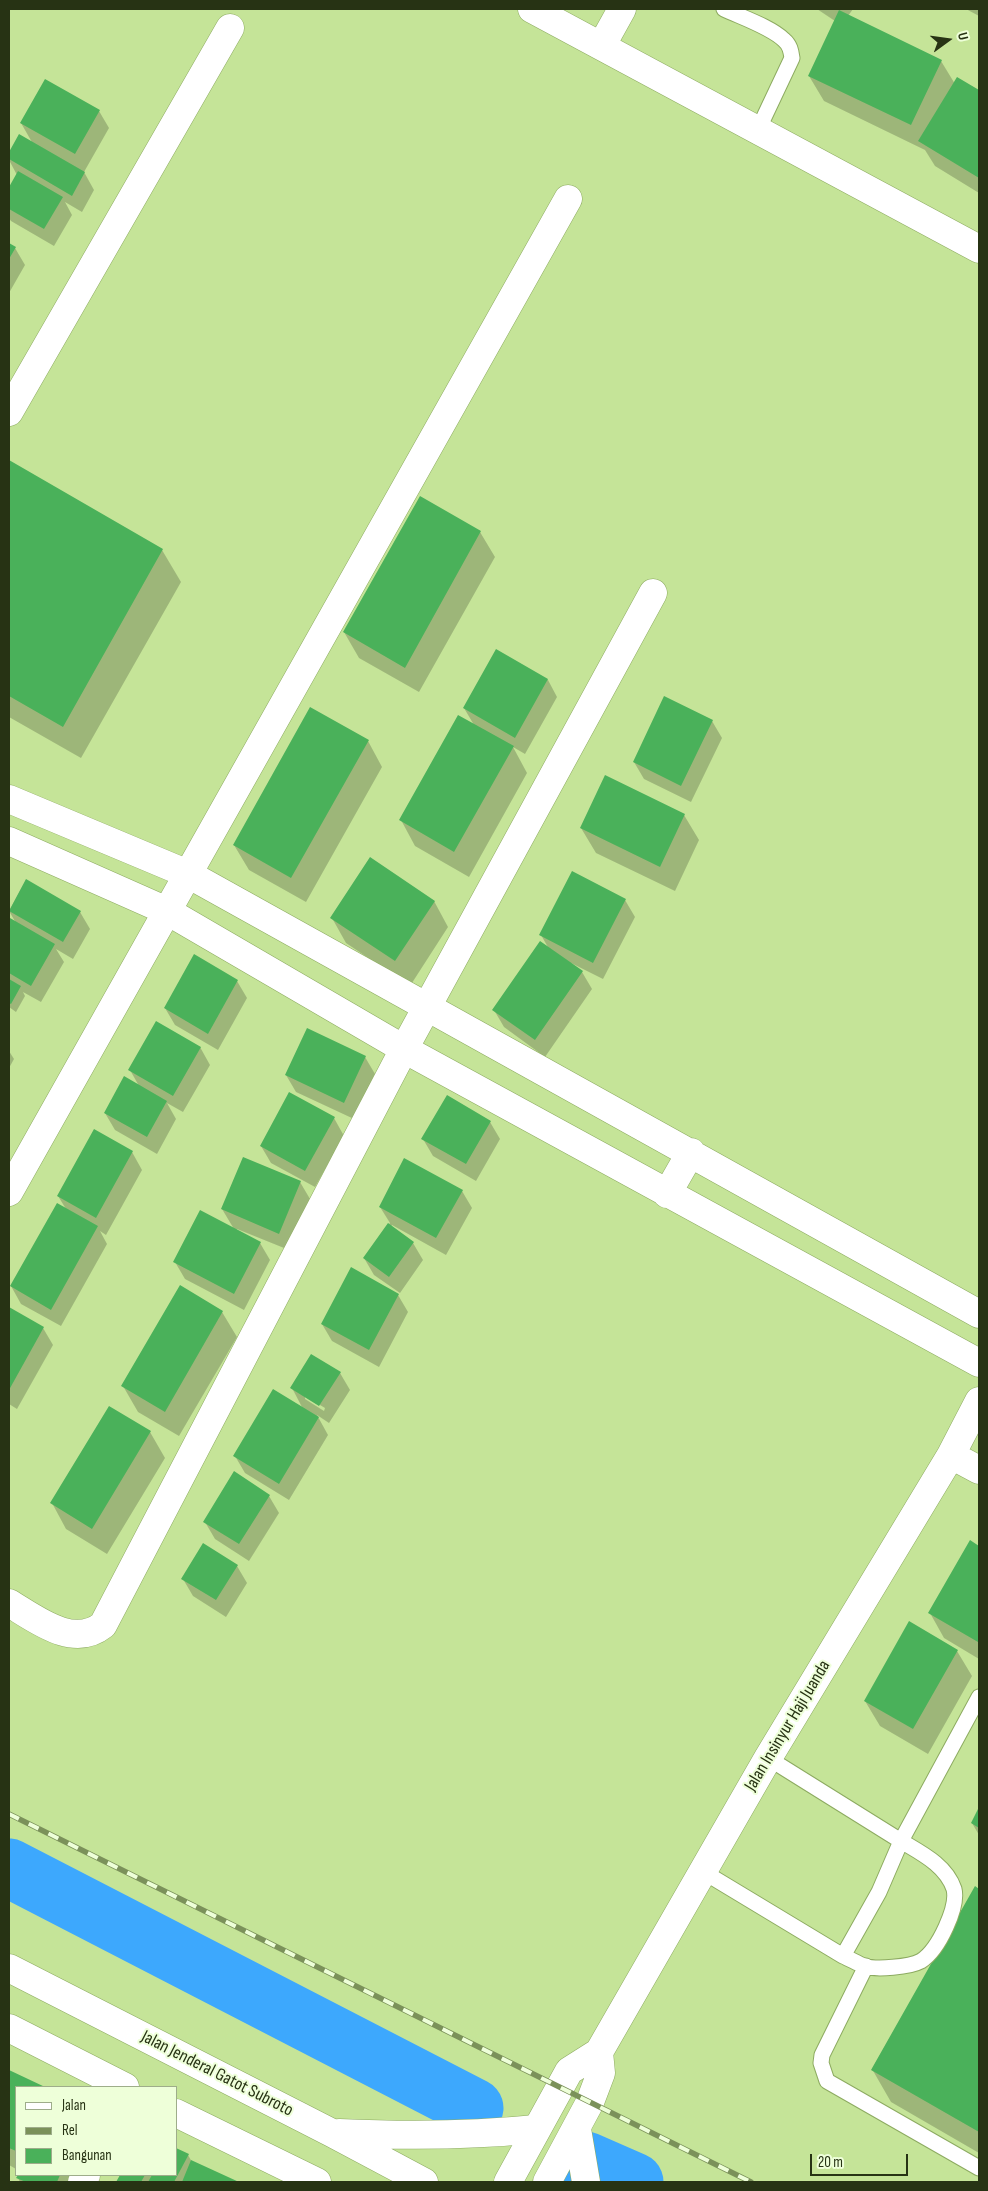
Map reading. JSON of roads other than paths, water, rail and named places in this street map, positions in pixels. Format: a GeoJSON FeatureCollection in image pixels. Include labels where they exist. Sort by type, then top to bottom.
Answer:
{"type":"FeatureCollection","features":[{"type":"Feature","properties":{"kind":"street"},"geometry":{"type":"LineString","coordinates":[[532,9],[979,249]]}},
{"type":"Feature","properties":{"kind":"street"},"geometry":{"type":"LineString","coordinates":[[602,45],[622,9]]}},
{"type":"Feature","properties":{"kind":"street"},"geometry":{"type":"LineString","coordinates":[[9,412],[230,28]]}},
{"type":"Feature","properties":{"kind":"street"},"geometry":{"type":"LineString","coordinates":[[9,1192],[568,199]]}},
{"type":"Feature","properties":{"kind":"street"},"geometry":{"type":"LineString","coordinates":[[9,1603],[54,1628],[68,1633],[84,1635],[94,1632],[103,1625],[404,1049],[653,593]]}},
{"type":"Feature","properties":{"kind":"street"},"geometry":{"type":"LineString","coordinates":[[9,799],[188,874],[426,1008],[691,1152],[979,1314]]}},
{"type":"Feature","properties":{"kind":"street"},"geometry":{"type":"LineString","coordinates":[[9,841],[167,910],[404,1049],[979,1363]]}},
{"type":"Feature","properties":{"kind":"street"},"geometry":{"type":"LineString","coordinates":[[667,1194],[691,1152]]}},
{"type":"Feature","properties":{"kind":"street","name":"Jalan Insinyur Haji Juanda"},"geometry":{"type":"LineString","coordinates":[[508,2182],[569,2071],[599,2052],[768,1758],[951,1454],[979,1401]]}},
{"type":"Feature","properties":{"kind":"street"},"geometry":{"type":"LineString","coordinates":[[951,1454],[979,1470]]}},
{"type":"Feature","properties":{"kind":"street","name":"Jalan Jenderal Gatot Subroto"},"geometry":{"type":"LineString","coordinates":[[9,1968],[424,2182]]}},
{"type":"Feature","properties":{"kind":"street"},"geometry":{"type":"LineString","coordinates":[[9,2028],[123,2086]]}},
{"type":"Feature","properties":{"kind":"street"},"geometry":{"type":"LineString","coordinates":[[547,2182],[590,2102],[601,2073],[599,2052]]}},
{"type":"Feature","properties":{"kind":"street"},"geometry":{"type":"LineString","coordinates":[[178,2114],[317,2182]]}},
{"type":"Feature","properties":{"kind":"street"},"geometry":{"type":"LineString","coordinates":[[332,2133],[420,2136],[481,2134],[536,2129]]}},
{"type":"Feature","properties":{"kind":"street"},"geometry":{"type":"LineString","coordinates":[[577,2129],[586,2182]]}},
{"type":"Feature","properties":{"kind":"lane"},"geometry":{"type":"LineString","coordinates":[[724,9],[772,32],[785,40],[790,49],[792,58],[758,130]]}},
{"type":"Feature","properties":{"kind":"lane"},"geometry":{"type":"LineString","coordinates":[[843,1956],[879,1892],[901,1841],[979,1697]]}},
{"type":"Feature","properties":{"kind":"lane"},"geometry":{"type":"LineString","coordinates":[[702,1871],[843,1956],[866,1966],[904,1966],[922,1960],[934,1948],[952,1914],[954,1890],[944,1873],[931,1859],[768,1758]]}},
{"type":"Feature","properties":{"kind":"lane"},"geometry":{"type":"LineString","coordinates":[[866,1966],[822,2055],[821,2063],[827,2081],[979,2168]]}},
{"type":"Feature","properties":{"kind":"waterway"},"geometry":{"type":"LineString","coordinates":[[9,1868],[474,2108]]}},
{"type":"Feature","properties":{"kind":"waterway"},"geometry":{"type":"LineString","coordinates":[[586,2161],[634,2182]]}},
{"type":"Feature","properties":{"kind":"railway"},"geometry":{"type":"LineString","coordinates":[[9,1814],[751,2182]]}}]}
